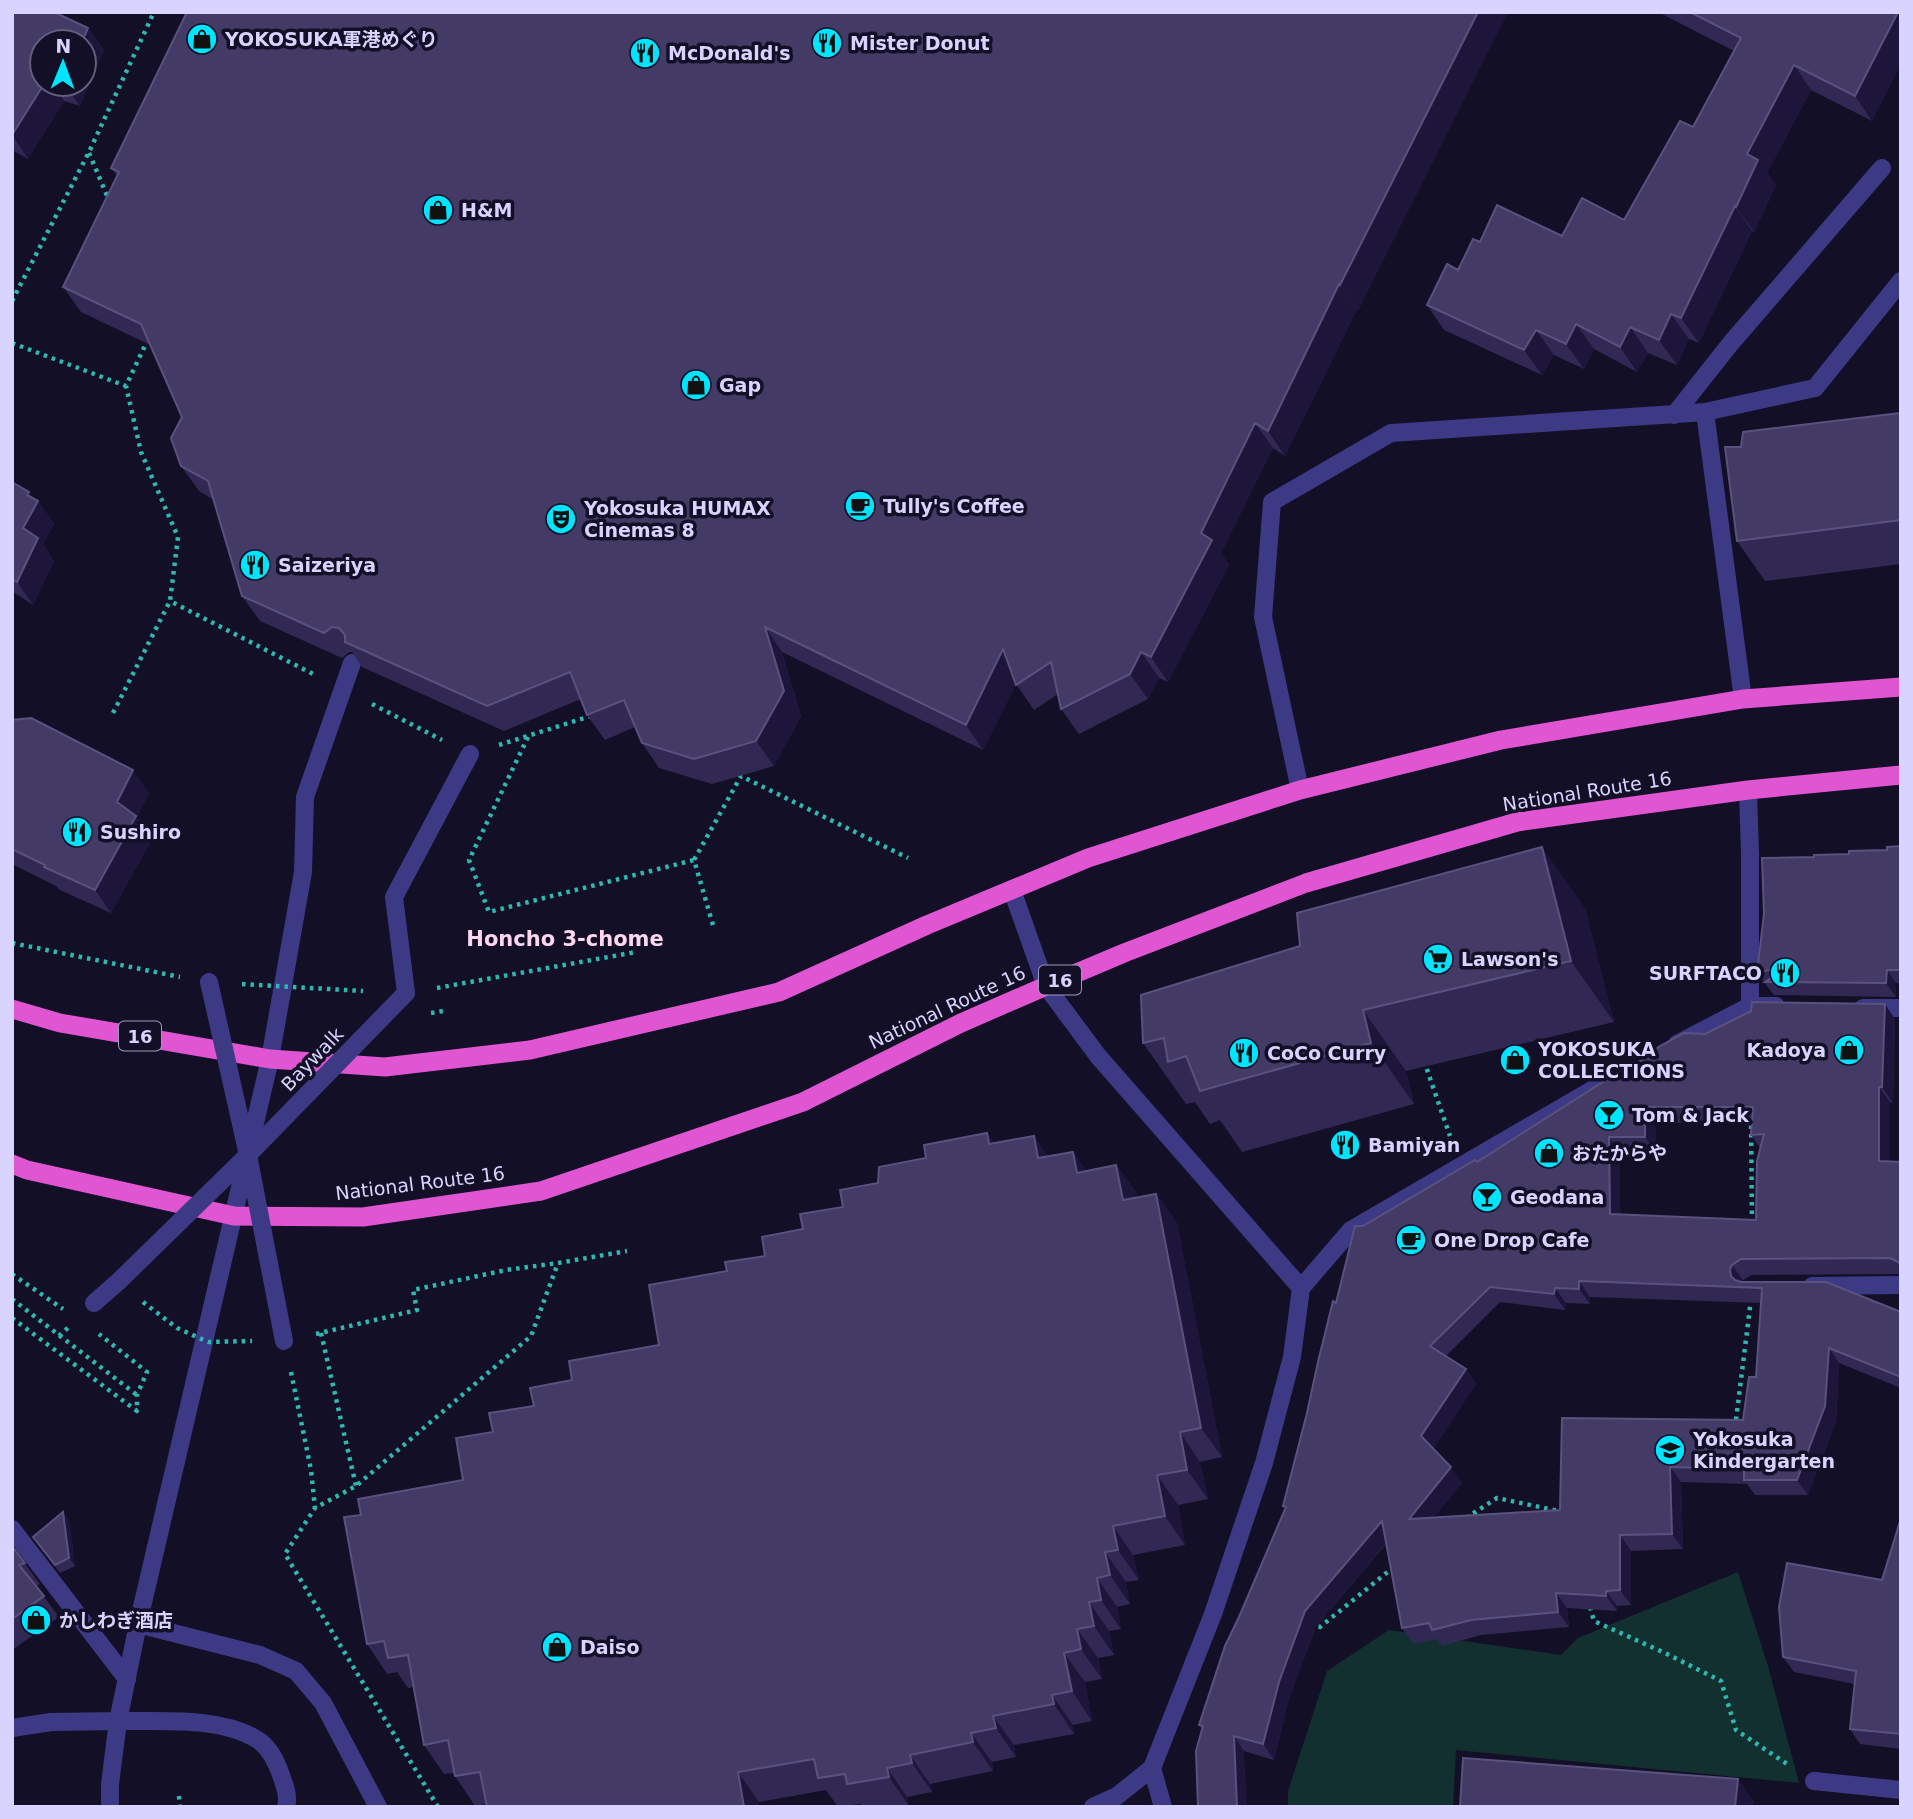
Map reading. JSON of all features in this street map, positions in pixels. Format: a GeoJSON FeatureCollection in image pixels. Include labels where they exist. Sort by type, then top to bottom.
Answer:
{"type":"FeatureCollection","features":[{"type":"Feature","properties":{"kind":"highway","name":"16"},"geometry":{"type":"LineString","coordinates":[[12,1009],[60,1023],[270,1059],[385,1066],[530,1050],[779,992],[927,925],[1088,858],[1300,790],[1501,740],[1743,699],[1901,687]]}},
{"type":"Feature","properties":{"kind":"highway","name":"National Route 16"},"geometry":{"type":"LineString","coordinates":[[12,1164],[27,1170],[234,1216],[363,1217],[541,1191],[803,1102],[961,1023],[1124,953],[1306,883],[1517,822],[1748,790],[1901,775]]}},
{"type":"Feature","properties":{"kind":"street"},"geometry":{"type":"LineString","coordinates":[[1674,415],[1731,343],[1882,168]]}},
{"type":"Feature","properties":{"kind":"street"},"geometry":{"type":"LineString","coordinates":[[1300,790],[1263,617],[1272,502],[1391,433],[1705,412],[1815,388],[1901,281]]}},
{"type":"Feature","properties":{"kind":"street"},"geometry":{"type":"LineString","coordinates":[[1705,412],[1743,699]]}},
{"type":"Feature","properties":{"kind":"street"},"geometry":{"type":"LineString","coordinates":[[110,1807],[110,1784],[118,1721],[138,1624],[270,1059],[303,872],[305,797],[352,663]]}},
{"type":"Feature","properties":{"kind":"street"},"geometry":{"type":"LineString","coordinates":[[406,993],[394,897],[470,754]]}},
{"type":"Feature","properties":{"kind":"street"},"geometry":{"type":"LineString","coordinates":[[1748,790],[1751,855],[1750,1006]]}},
{"type":"Feature","properties":{"kind":"street"},"geometry":{"type":"LineString","coordinates":[[1012,890],[1046,986],[1098,1056],[1301,1288]]}},
{"type":"Feature","properties":{"kind":"street"},"geometry":{"type":"LineString","coordinates":[[209,982],[248,1155],[284,1341]]}},
{"type":"Feature","properties":{"kind":"street","name":"Baywalk"},"geometry":{"type":"LineString","coordinates":[[94,1303],[248,1155],[406,993]]}},
{"type":"Feature","properties":{"kind":"street"},"geometry":{"type":"LineString","coordinates":[[1664,1051],[1750,1006],[1791,1006]]}},
{"type":"Feature","properties":{"kind":"street"},"geometry":{"type":"LineString","coordinates":[[1846,1007],[1901,1008]]}},
{"type":"Feature","properties":{"kind":"street"},"geometry":{"type":"LineString","coordinates":[[1093,1807],[1117,1796],[1152,1768],[1213,1614],[1264,1463],[1292,1357],[1301,1288],[1351,1230],[1616,1077]]}},
{"type":"Feature","properties":{"kind":"street"},"geometry":{"type":"LineString","coordinates":[[1752,1286],[1901,1285]]}},
{"type":"Feature","properties":{"kind":"street"},"geometry":{"type":"LineString","coordinates":[[12,1529],[127,1679]]}},
{"type":"Feature","properties":{"kind":"street"},"geometry":{"type":"LineString","coordinates":[[138,1624],[260,1655],[296,1671],[323,1703],[379,1807]]}},
{"type":"Feature","properties":{"kind":"street"},"geometry":{"type":"LineString","coordinates":[[12,1728],[51,1722],[118,1721],[196,1723],[227,1727],[259,1740],[277,1762],[288,1797],[286,1807]]}},
{"type":"Feature","properties":{"kind":"street"},"geometry":{"type":"LineString","coordinates":[[1152,1768],[1163,1807]]}},
{"type":"Feature","properties":{"kind":"street"},"geometry":{"type":"LineString","coordinates":[[1814,1781],[1901,1790]]}},
{"type":"Feature","properties":{"kind":"path"},"geometry":{"type":"LineString","coordinates":[[12,302],[89,152],[154,12]]}},
{"type":"Feature","properties":{"kind":"path"},"geometry":{"type":"LineString","coordinates":[[89,152],[108,198],[114,186]]}},
{"type":"Feature","properties":{"kind":"path"},"geometry":{"type":"LineString","coordinates":[[113,713],[170,601],[178,537],[141,452],[125,386],[153,328]]}},
{"type":"Feature","properties":{"kind":"path"},"geometry":{"type":"LineString","coordinates":[[12,343],[125,386]]}},
{"type":"Feature","properties":{"kind":"path"},"geometry":{"type":"LineString","coordinates":[[170,601],[326,681]]}},
{"type":"Feature","properties":{"kind":"path"},"geometry":{"type":"LineString","coordinates":[[362,699],[470,754],[595,715]]}},
{"type":"Feature","properties":{"kind":"path"},"geometry":{"type":"LineString","coordinates":[[528,736],[470,860],[489,912],[694,860]]}},
{"type":"Feature","properties":{"kind":"path"},"geometry":{"type":"LineString","coordinates":[[713,925],[694,860],[741,776],[908,858]]}},
{"type":"Feature","properties":{"kind":"path"},"geometry":{"type":"LineString","coordinates":[[12,943],[209,982],[406,993],[636,952]]}},
{"type":"Feature","properties":{"kind":"path"},"geometry":{"type":"LineString","coordinates":[[1421,1052],[1460,1166]]}},
{"type":"Feature","properties":{"kind":"path"},"geometry":{"type":"LineString","coordinates":[[1751,1112],[1752,1233]]}},
{"type":"Feature","properties":{"kind":"path"},"geometry":{"type":"LineString","coordinates":[[356,1486],[321,1333],[417,1310],[413,1290],[506,1270],[627,1251]]}},
{"type":"Feature","properties":{"kind":"path"},"geometry":{"type":"LineString","coordinates":[[438,1807],[285,1553],[315,1508],[356,1486],[531,1336],[558,1263]]}},
{"type":"Feature","properties":{"kind":"path"},"geometry":{"type":"LineString","coordinates":[[12,1274],[66,1311]]}},
{"type":"Feature","properties":{"kind":"path"},"geometry":{"type":"LineString","coordinates":[[118,1282],[177,1328],[208,1342],[284,1341],[311,1470],[315,1508]]}},
{"type":"Feature","properties":{"kind":"path"},"geometry":{"type":"LineString","coordinates":[[1736,1420],[1752,1286]]}},
{"type":"Feature","properties":{"kind":"path"},"geometry":{"type":"LineString","coordinates":[[12,1299],[137,1395]]}},
{"type":"Feature","properties":{"kind":"path"},"geometry":{"type":"LineString","coordinates":[[12,1318],[136,1411],[137,1395],[147,1372],[98,1334]]}},
{"type":"Feature","properties":{"kind":"path"},"geometry":{"type":"LineString","coordinates":[[1465,1519],[1497,1498],[1563,1512]]}},
{"type":"Feature","properties":{"kind":"path"},"geometry":{"type":"LineString","coordinates":[[1306,1625],[1320,1627],[1401,1562]]}},
{"type":"Feature","properties":{"kind":"path"},"geometry":{"type":"LineString","coordinates":[[1588,1597],[1594,1621],[1721,1681],[1736,1730],[1814,1781]]}},
{"type":"Feature","properties":{"kind":"path"},"geometry":{"type":"LineString","coordinates":[[179,1796],[180,1807]]}},
{"type":"Feature","properties":{"kind":"green space"},"geometry":{"type":"Polygon","coordinates":[[[1738,1572],[1768,1666],[1799,1783],[1456,1750],[1453,1807],[1288,1807],[1288,1791],[1327,1671],[1389,1630],[1561,1655],[1578,1638],[1738,1572]]]}},
{"type":"Feature","properties":{"kind":"building"},"geometry":{"type":"Polygon","coordinates":[[[12,12],[54,12],[88,28],[28,28],[28,98],[35,98],[12,135],[12,12]]]}},
{"type":"Feature","properties":{"kind":"building"},"geometry":{"type":"Polygon","coordinates":[[[187,12],[1478,12],[1339,284],[1268,431],[1255,423],[1201,533],[1212,540],[1151,657],[1141,652],[1130,674],[1061,709],[1051,662],[1016,685],[1003,649],[966,725],[765,627],[784,691],[756,741],[694,759],[642,743],[624,700],[587,715],[570,672],[487,706],[345,642],[345,635],[339,628],[332,627],[324,633],[242,596],[208,481],[181,466],[171,438],[182,417],[141,324],[63,287],[119,172],[111,168],[187,12]]]}},
{"type":"Feature","properties":{"kind":"building"},"geometry":{"type":"Polygon","coordinates":[[[1690,12],[1898,12],[1855,96],[1794,65],[1747,154],[1758,160],[1736,207],[1681,318],[1671,314],[1659,340],[1630,327],[1620,347],[1576,324],[1566,344],[1536,330],[1524,350],[1427,305],[1447,264],[1458,270],[1473,239],[1480,242],[1497,205],[1562,236],[1582,198],[1624,220],[1680,121],[1693,127],[1741,38],[1690,12]]]}},
{"type":"Feature","properties":{"kind":"building"},"geometry":{"type":"Polygon","coordinates":[[[1901,413],[1901,520],[1737,541],[1725,447],[1741,447],[1743,432],[1901,413]]]}},
{"type":"Feature","properties":{"kind":"building"},"geometry":{"type":"Polygon","coordinates":[[[12,482],[38,501],[23,528],[38,538],[17,582],[12,579],[12,482]]]}},
{"type":"Feature","properties":{"kind":"building","name":"Sushiro"},"geometry":{"type":"Polygon","coordinates":[[[31,718],[133,770],[117,802],[136,816],[95,890],[12,849],[12,720],[31,718]]]}},
{"type":"Feature","properties":{"kind":"building"},"geometry":{"type":"Polygon","coordinates":[[[1901,846],[1901,970],[1887,970],[1886,983],[1765,982],[1790,965],[1757,973],[1764,914],[1762,858],[1849,854],[1849,851],[1887,850],[1887,847],[1901,846]]]}},
{"type":"Feature","properties":{"kind":"building"},"geometry":{"type":"Polygon","coordinates":[[[1542,847],[1571,961],[1363,1010],[1371,1043],[1200,1091],[1186,1056],[1168,1062],[1164,1038],[1143,1043],[1141,995],[1300,946],[1297,913],[1542,847]]]}},
{"type":"Feature","properties":{"kind":"building"},"geometry":{"type":"Polygon","coordinates":[[[1752,1002],[1885,1004],[1882,1087],[1879,1087],[1879,1161],[1901,1162],[1901,1267],[1900,1263],[1890,1258],[1741,1259],[1732,1265],[1730,1270],[1731,1276],[1741,1282],[1826,1282],[1901,1312],[1901,1377],[1829,1348],[1825,1406],[1797,1480],[1744,1480],[1744,1469],[1670,1467],[1672,1534],[1620,1535],[1620,1590],[1606,1591],[1606,1596],[1556,1593],[1558,1612],[1471,1620],[1432,1630],[1429,1623],[1402,1628],[1382,1521],[1305,1611],[1279,1682],[1263,1744],[1234,1736],[1237,1807],[1198,1807],[1196,1751],[1203,1726],[1199,1725],[1225,1646],[1286,1507],[1283,1506],[1318,1362],[1355,1226],[1363,1226],[1475,1160],[1477,1162],[1620,1071],[1621,1075],[1660,1046],[1684,1033],[1705,1034],[1751,1011],[1752,1002]],[[1645,1107],[1645,1137],[1609,1137],[1610,1214],[1756,1220],[1757,1161],[1764,1134],[1751,1135],[1753,1107],[1645,1107]],[[1579,1281],[1579,1289],[1555,1288],[1554,1294],[1490,1287],[1430,1346],[1466,1369],[1421,1436],[1451,1467],[1409,1519],[1560,1510],[1562,1418],[1743,1420],[1749,1377],[1756,1377],[1762,1288],[1579,1281]]]}},
{"type":"Feature","properties":{"kind":"building"},"geometry":{"type":"Polygon","coordinates":[[[987,1133],[989,1144],[1034,1136],[1038,1158],[1073,1152],[1077,1173],[1116,1165],[1123,1200],[1156,1194],[1201,1428],[1180,1432],[1187,1470],[1157,1475],[1165,1516],[1113,1526],[1118,1550],[1105,1552],[1110,1575],[1097,1578],[1101,1600],[1089,1602],[1094,1626],[1077,1629],[1081,1649],[1064,1653],[1072,1691],[1052,1695],[1054,1704],[993,1716],[996,1728],[971,1733],[973,1742],[910,1755],[912,1763],[887,1768],[889,1777],[847,1784],[845,1774],[818,1778],[814,1759],[738,1772],[744,1807],[487,1807],[480,1772],[455,1776],[448,1740],[424,1745],[408,1655],[388,1658],[384,1641],[367,1644],[344,1517],[361,1515],[358,1499],[463,1480],[456,1438],[493,1432],[489,1413],[534,1406],[530,1388],[572,1380],[569,1361],[659,1345],[649,1285],[727,1271],[725,1262],[765,1256],[762,1237],[803,1229],[800,1214],[843,1207],[840,1190],[878,1183],[879,1167],[926,1158],[924,1145],[987,1133]]]}},
{"type":"Feature","properties":{"kind":"building"},"geometry":{"type":"Polygon","coordinates":[[[63,1512],[69,1558],[55,1565],[33,1537],[63,1512]]]}},
{"type":"Feature","properties":{"kind":"building"},"geometry":{"type":"Polygon","coordinates":[[[1901,1518],[1901,1734],[1850,1729],[1856,1671],[1783,1657],[1779,1607],[1787,1563],[1882,1580],[1901,1518]]]}},
{"type":"Feature","properties":{"kind":"building"},"geometry":{"type":"Polygon","coordinates":[[[12,1546],[25,1563],[19,1565],[44,1596],[12,1619],[12,1546]]]}},
{"type":"Feature","properties":{"kind":"building"},"geometry":{"type":"Polygon","coordinates":[[[1463,1758],[1738,1779],[1735,1807],[1460,1807],[1463,1758]]]}},
{"type":"Feature","properties":{"kind":"place","name":"YOKOSUKA軍港めぐり"},"geometry":{"type":"Point","coordinates":[202,39]}},
{"type":"Feature","properties":{"kind":"place","name":"Mister Donut"},"geometry":{"type":"Point","coordinates":[827,43]}},
{"type":"Feature","properties":{"kind":"place","name":"McDonald's"},"geometry":{"type":"Point","coordinates":[645,53]}},
{"type":"Feature","properties":{"kind":"place","name":"H&M"},"geometry":{"type":"Point","coordinates":[438,210]}},
{"type":"Feature","properties":{"kind":"place","name":"Gap"},"geometry":{"type":"Point","coordinates":[696,385]}},
{"type":"Feature","properties":{"kind":"place","name":"Tully's Coffee"},"geometry":{"type":"Point","coordinates":[860,506]}},
{"type":"Feature","properties":{"kind":"place","name":"Yokosuka HUMAX Cinemas 8"},"geometry":{"type":"Point","coordinates":[561,519]}},
{"type":"Feature","properties":{"kind":"place","name":"Saizeriya"},"geometry":{"type":"Point","coordinates":[255,565]}},
{"type":"Feature","properties":{"kind":"place","name":"Sushiro"},"geometry":{"type":"Point","coordinates":[77,832]}},
{"type":"Feature","properties":{"kind":"place","name":"Lawson's"},"geometry":{"type":"Point","coordinates":[1438,959]}},
{"type":"Feature","properties":{"kind":"place","name":"SURFTACO"},"geometry":{"type":"Point","coordinates":[1785,973]}},
{"type":"Feature","properties":{"kind":"place","name":"Kadoya"},"geometry":{"type":"Point","coordinates":[1849,1050]}},
{"type":"Feature","properties":{"kind":"place","name":"CoCo Curry"},"geometry":{"type":"Point","coordinates":[1244,1053]}},
{"type":"Feature","properties":{"kind":"place","name":"YOKOSUKA COLLECTIONS"},"geometry":{"type":"Point","coordinates":[1515,1060]}},
{"type":"Feature","properties":{"kind":"place","name":"Tom & Jack"},"geometry":{"type":"Point","coordinates":[1609,1115]}},
{"type":"Feature","properties":{"kind":"place","name":"Bamiyan"},"geometry":{"type":"Point","coordinates":[1345,1145]}},
{"type":"Feature","properties":{"kind":"place","name":"おたからや"},"geometry":{"type":"Point","coordinates":[1549,1153]}},
{"type":"Feature","properties":{"kind":"place","name":"Geodana"},"geometry":{"type":"Point","coordinates":[1487,1197]}},
{"type":"Feature","properties":{"kind":"place","name":"One Drop Cafe"},"geometry":{"type":"Point","coordinates":[1411,1240]}},
{"type":"Feature","properties":{"kind":"place","name":"Yokosuka Kindergarten"},"geometry":{"type":"Point","coordinates":[1670,1450]}},
{"type":"Feature","properties":{"kind":"place","name":"かしわぎ酒店"},"geometry":{"type":"Point","coordinates":[36,1620]}},
{"type":"Feature","properties":{"kind":"place","name":"Daiso"},"geometry":{"type":"Point","coordinates":[557,1647]}},
{"type":"Feature","properties":{"kind":"district","name":"Honcho 3-chome"},"geometry":{"type":"Point","coordinates":[565,939]}}]}
